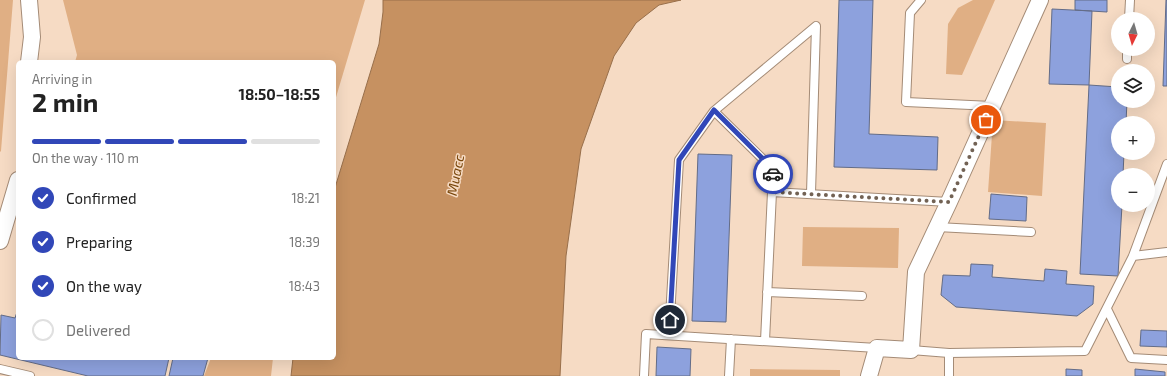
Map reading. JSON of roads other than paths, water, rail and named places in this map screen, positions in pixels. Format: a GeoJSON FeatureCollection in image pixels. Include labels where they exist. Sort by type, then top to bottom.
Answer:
{"type":"FeatureCollection","features":[{"type":"Feature","properties":{"kind":"street"},"geometry":{"type":"LineString","coordinates":[[29,0],[32,37],[29,60]]}},
{"type":"Feature","properties":{"kind":"street"},"geometry":{"type":"LineString","coordinates":[[869,376],[877,348],[911,350],[916,272],[1040,0]]}},
{"type":"Feature","properties":{"kind":"street"},"geometry":{"type":"LineString","coordinates":[[0,240],[16,187]]}},
{"type":"Feature","properties":{"kind":"lane"},"geometry":{"type":"LineString","coordinates":[[921,0],[910,13],[906,102],[992,106]]}},
{"type":"Feature","properties":{"kind":"lane"},"geometry":{"type":"LineString","coordinates":[[1129,12],[1130,0]]}},
{"type":"Feature","properties":{"kind":"lane"},"geometry":{"type":"LineString","coordinates":[[669,335],[679,160],[714,110],[816,26],[811,193]]}},
{"type":"Feature","properties":{"kind":"lane"},"geometry":{"type":"LineString","coordinates":[[714,110],[773,169],[765,341]]}},
{"type":"Feature","properties":{"kind":"lane"},"geometry":{"type":"LineString","coordinates":[[911,350],[949,353],[1085,351],[1133,256],[1167,164]]}},
{"type":"Feature","properties":{"kind":"lane"},"geometry":{"type":"LineString","coordinates":[[772,192],[811,193],[949,202]]}},
{"type":"Feature","properties":{"kind":"lane"},"geometry":{"type":"LineString","coordinates":[[937,227],[1031,232]]}},
{"type":"Feature","properties":{"kind":"lane"},"geometry":{"type":"LineString","coordinates":[[1133,256],[1167,252]]}},
{"type":"Feature","properties":{"kind":"lane"},"geometry":{"type":"LineString","coordinates":[[767,292],[862,296]]}},
{"type":"Feature","properties":{"kind":"lane"},"geometry":{"type":"LineString","coordinates":[[1107,309],[1131,358],[1167,360]]}},
{"type":"Feature","properties":{"kind":"lane"},"geometry":{"type":"LineString","coordinates":[[644,376],[646,334],[877,348]]}},
{"type":"Feature","properties":{"kind":"lane"},"geometry":{"type":"LineString","coordinates":[[729,376],[732,339]]}},
{"type":"Feature","properties":{"kind":"lane"},"geometry":{"type":"LineString","coordinates":[[949,353],[949,376]]}},
{"type":"Feature","properties":{"kind":"lane"},"geometry":{"type":"LineString","coordinates":[[0,369],[30,376]]}},
{"type":"Feature","properties":{"kind":"water","name":"Миасс"},"geometry":{"type":"Polygon","coordinates":[[[383,0],[681,0],[659,5],[636,23],[614,56],[581,149],[566,256],[560,376],[291,376],[293,360],[336,360],[336,184],[379,44],[383,0]]]}}]}
